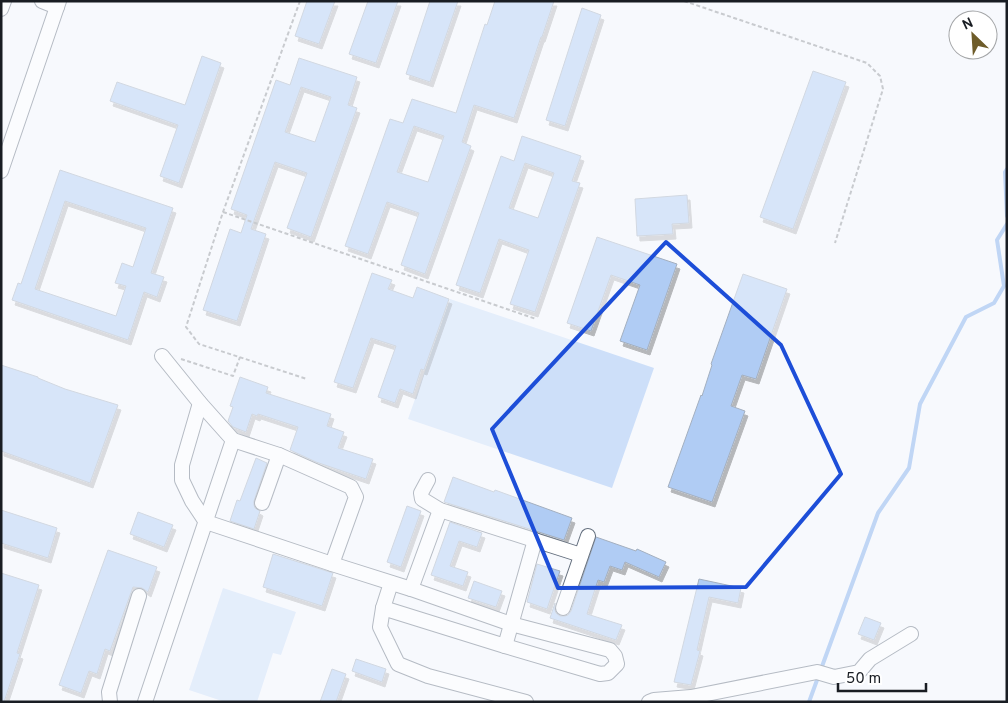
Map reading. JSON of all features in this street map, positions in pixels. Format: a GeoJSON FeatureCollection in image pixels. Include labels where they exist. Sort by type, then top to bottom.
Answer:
{"type":"FeatureCollection","features":[{"type":"Feature","properties":{"kind":"lane"},"geometry":{"type":"LineString","coordinates":[[1,9],[4,1]]}},
{"type":"Feature","properties":{"kind":"lane"},"geometry":{"type":"LineString","coordinates":[[1,171],[58,4],[42,1]]}},
{"type":"Feature","properties":{"kind":"lane"},"geometry":{"type":"LineString","coordinates":[[162,356],[200,404],[233,440],[279,455],[351,487],[356,498],[332,564]]}},
{"type":"Feature","properties":{"kind":"lane"},"geometry":{"type":"LineString","coordinates":[[200,404],[182,465],[182,480],[192,501],[206,522],[511,624],[610,650],[615,656],[617,664],[608,672],[600,674],[383,608]]}},
{"type":"Feature","properties":{"kind":"lane"},"geometry":{"type":"LineString","coordinates":[[145,702],[233,440]]}},
{"type":"Feature","properties":{"kind":"lane"},"geometry":{"type":"LineString","coordinates":[[262,503],[279,455]]}},
{"type":"Feature","properties":{"kind":"lane"},"geometry":{"type":"LineString","coordinates":[[428,480],[421,493],[422,499],[440,510],[581,556]]}},
{"type":"Feature","properties":{"kind":"lane"},"geometry":{"type":"LineString","coordinates":[[411,589],[440,510]]}},
{"type":"Feature","properties":{"kind":"lane"},"geometry":{"type":"LineString","coordinates":[[563,608],[588,536]]}},
{"type":"Feature","properties":{"kind":"lane"},"geometry":{"type":"LineString","coordinates":[[505,646],[535,540]]}},
{"type":"Feature","properties":{"kind":"lane"},"geometry":{"type":"LineString","coordinates":[[391,583],[383,608],[380,627],[398,664],[428,676],[526,702]]}},
{"type":"Feature","properties":{"kind":"lane"},"geometry":{"type":"LineString","coordinates":[[110,702],[108,692],[138,596]]}},
{"type":"Feature","properties":{"kind":"lane"},"geometry":{"type":"LineString","coordinates":[[649,702],[691,697],[817,672],[834,677],[859,672],[870,659],[911,634]]}},
{"type":"Feature","properties":{"kind":"path"},"geometry":{"type":"LineString","coordinates":[[300,1],[223,212],[186,327],[199,344],[306,379]]}},
{"type":"Feature","properties":{"kind":"path"},"geometry":{"type":"LineString","coordinates":[[684,1],[867,63],[880,76],[883,89],[835,243]]}},
{"type":"Feature","properties":{"kind":"path"},"geometry":{"type":"LineString","coordinates":[[223,212],[536,319]]}},
{"type":"Feature","properties":{"kind":"path"},"geometry":{"type":"LineString","coordinates":[[181,359],[233,376],[240,357]]}},
{"type":"Feature","properties":{"kind":"highlighted area"},"geometry":{"type":"Polygon","coordinates":[[[666,242],[781,345],[841,474],[746,587],[558,588],[492,429],[666,242]]]}},
{"type":"Feature","properties":{"kind":"shaded area"},"geometry":{"type":"Polygon","coordinates":[[[450,299],[654,368],[612,488],[408,419],[450,299]]]}},
{"type":"Feature","properties":{"kind":"shaded area"},"geometry":{"type":"Polygon","coordinates":[[[223,588],[296,612],[281,655],[273,653],[257,702],[225,702],[189,690],[223,588]]]}},
{"type":"Feature","properties":{"kind":"building"},"geometry":{"type":"Polygon","coordinates":[[[307,1],[335,1],[319,44],[295,36],[307,1]]]}},
{"type":"Feature","properties":{"kind":"building"},"geometry":{"type":"Polygon","coordinates":[[[368,1],[398,1],[376,63],[349,54],[368,1]]]}},
{"type":"Feature","properties":{"kind":"building"},"geometry":{"type":"Polygon","coordinates":[[[430,1],[458,1],[430,82],[406,74],[430,1]]]}},
{"type":"Feature","properties":{"kind":"building"},"geometry":{"type":"Polygon","coordinates":[[[495,1],[554,1],[514,118],[474,105],[462,142],[471,146],[425,274],[401,265],[419,213],[387,202],[368,254],[345,246],[390,119],[403,123],[412,99],[456,113],[485,24],[487,25],[495,1]],[[414,126],[397,172],[428,182],[444,136],[414,126]]]}},
{"type":"Feature","properties":{"kind":"building"},"geometry":{"type":"Polygon","coordinates":[[[582,8],[601,15],[565,126],[546,120],[582,8]]]}},
{"type":"Feature","properties":{"kind":"building"},"geometry":{"type":"Polygon","coordinates":[[[202,56],[221,63],[179,183],[160,176],[178,125],[110,101],[117,82],[185,105],[202,56]]]}},
{"type":"Feature","properties":{"kind":"building"},"geometry":{"type":"Polygon","coordinates":[[[299,58],[357,77],[348,105],[357,108],[311,237],[287,228],[307,173],[275,162],[251,229],[266,234],[237,321],[203,310],[230,229],[241,233],[247,215],[231,209],[276,80],[290,85],[299,58]],[[301,87],[285,132],[315,142],[331,97],[301,87]]]}},
{"type":"Feature","properties":{"kind":"building"},"geometry":{"type":"Polygon","coordinates":[[[813,71],[846,82],[793,229],[760,217],[813,71]]]}},
{"type":"Feature","properties":{"kind":"building"},"geometry":{"type":"Polygon","coordinates":[[[522,136],[581,156],[572,181],[580,183],[535,312],[510,304],[529,250],[499,239],[480,293],[456,285],[501,156],[514,161],[522,136]],[[525,163],[509,208],[538,218],[554,173],[525,163]]]}},
{"type":"Feature","properties":{"kind":"building"},"geometry":{"type":"Polygon","coordinates":[[[60,170],[173,208],[151,273],[164,277],[157,297],[144,292],[128,340],[12,300],[18,283],[21,284],[60,170]],[[65,201],[35,289],[116,316],[126,286],[115,283],[122,263],[133,267],[146,228],[65,201]]]}},
{"type":"Feature","properties":{"kind":"building"},"geometry":{"type":"Polygon","coordinates":[[[687,195],[689,223],[672,224],[673,234],[637,236],[635,199],[687,195]]]}},
{"type":"Feature","properties":{"kind":"building"},"geometry":{"type":"Polygon","coordinates":[[[597,237],[677,264],[647,350],[620,341],[640,285],[611,275],[591,331],[567,323],[597,237]]]}},
{"type":"Feature","properties":{"kind":"building"},"geometry":{"type":"Polygon","coordinates":[[[372,273],[392,280],[388,289],[413,298],[417,287],[449,299],[424,370],[421,369],[413,394],[400,389],[395,403],[378,397],[396,346],[371,338],[353,388],[334,382],[372,273]]]}},
{"type":"Feature","properties":{"kind":"building"},"geometry":{"type":"Polygon","coordinates":[[[743,274],[787,289],[756,379],[742,375],[731,406],[745,411],[712,502],[668,487],[702,396],[711,364],[743,274]]]}},
{"type":"Feature","properties":{"kind":"building"},"geometry":{"type":"Polygon","coordinates":[[[1,365],[38,377],[65,389],[118,405],[90,483],[1,451],[1,365]]]}},
{"type":"Feature","properties":{"kind":"building"},"geometry":{"type":"Polygon","coordinates":[[[240,377],[268,387],[266,393],[331,414],[327,426],[344,432],[338,448],[373,459],[366,479],[316,462],[290,450],[298,427],[258,414],[257,416],[252,414],[246,432],[233,427],[228,421],[233,407],[230,406],[240,377]]]}},
{"type":"Feature","properties":{"kind":"building"},"geometry":{"type":"Polygon","coordinates":[[[256,458],[267,463],[254,501],[255,508],[260,511],[254,529],[230,521],[237,500],[240,501],[256,458]]]}},
{"type":"Feature","properties":{"kind":"building"},"geometry":{"type":"Polygon","coordinates":[[[453,477],[572,518],[564,540],[444,502],[453,477]]]}},
{"type":"Feature","properties":{"kind":"building"},"geometry":{"type":"Polygon","coordinates":[[[407,506],[421,511],[401,567],[387,562],[407,506]]]}},
{"type":"Feature","properties":{"kind":"building"},"geometry":{"type":"Polygon","coordinates":[[[1,510],[57,528],[48,558],[1,543],[1,510]]]}},
{"type":"Feature","properties":{"kind":"building"},"geometry":{"type":"Polygon","coordinates":[[[138,512],[173,525],[164,547],[130,534],[138,512]]]}},
{"type":"Feature","properties":{"kind":"building"},"geometry":{"type":"Polygon","coordinates":[[[450,522],[482,533],[477,547],[459,541],[450,566],[468,572],[463,586],[431,575],[450,522]]]}},
{"type":"Feature","properties":{"kind":"building"},"geometry":{"type":"Polygon","coordinates":[[[596,537],[636,551],[637,549],[666,562],[659,577],[625,562],[622,570],[610,566],[604,582],[598,580],[587,614],[622,625],[616,640],[550,618],[555,603],[556,613],[560,616],[568,615],[571,611],[596,537]]]}},
{"type":"Feature","properties":{"kind":"building"},"geometry":{"type":"Polygon","coordinates":[[[108,550],[157,567],[148,592],[142,588],[133,587],[110,651],[105,649],[97,674],[89,671],[81,693],[59,685],[108,550]]]}},
{"type":"Feature","properties":{"kind":"building"},"geometry":{"type":"Polygon","coordinates":[[[273,554],[333,573],[322,606],[263,587],[273,554]]]}},
{"type":"Feature","properties":{"kind":"building"},"geometry":{"type":"Polygon","coordinates":[[[537,564],[560,571],[547,609],[527,602],[537,564]]]}},
{"type":"Feature","properties":{"kind":"building"},"geometry":{"type":"Polygon","coordinates":[[[1,573],[39,585],[17,653],[20,654],[4,702],[1,702],[1,573]]]}},
{"type":"Feature","properties":{"kind":"building"},"geometry":{"type":"Polygon","coordinates":[[[699,579],[741,588],[738,603],[709,597],[697,650],[700,651],[691,685],[674,682],[699,579]]]}},
{"type":"Feature","properties":{"kind":"building"},"geometry":{"type":"Polygon","coordinates":[[[474,581],[502,591],[496,607],[468,598],[474,581]]]}},
{"type":"Feature","properties":{"kind":"building"},"geometry":{"type":"Polygon","coordinates":[[[865,617],[881,623],[874,640],[858,634],[865,617]]]}},
{"type":"Feature","properties":{"kind":"building"},"geometry":{"type":"Polygon","coordinates":[[[356,659],[386,669],[382,682],[352,671],[356,659]]]}},
{"type":"Feature","properties":{"kind":"building"},"geometry":{"type":"Polygon","coordinates":[[[332,669],[346,674],[336,702],[320,702],[332,669]]]}},
{"type":"Feature","properties":{"kind":"waterway"},"geometry":{"type":"LineString","coordinates":[[1007,169],[1005,172],[1007,216]]}},
{"type":"Feature","properties":{"kind":"waterway"},"geometry":{"type":"LineString","coordinates":[[809,702],[878,513],[909,468],[920,404],[966,317],[994,303],[1004,286],[997,240],[1007,224]]}}]}
